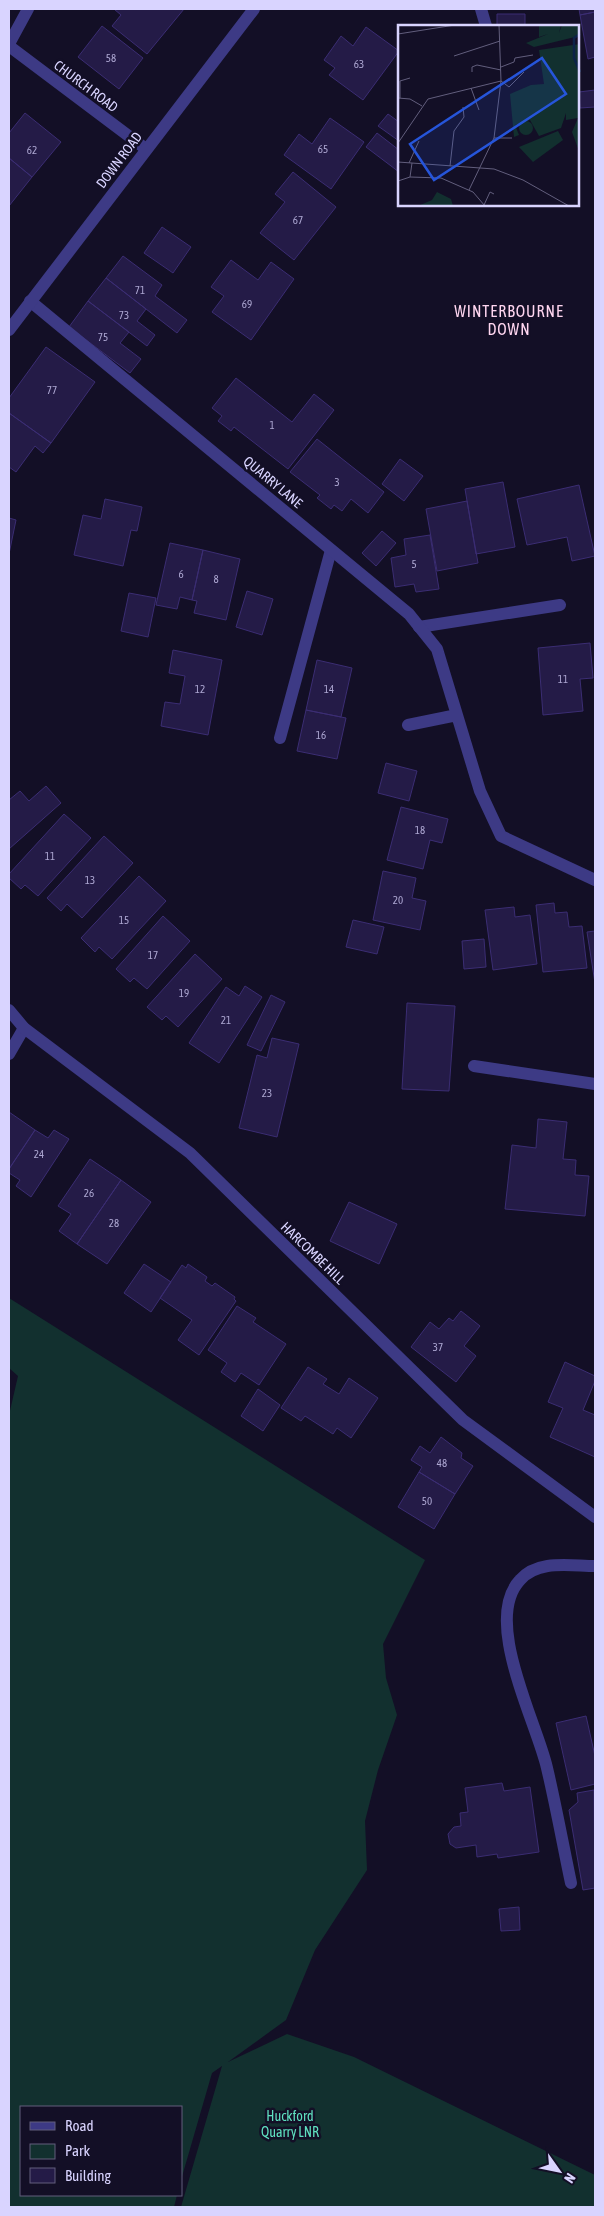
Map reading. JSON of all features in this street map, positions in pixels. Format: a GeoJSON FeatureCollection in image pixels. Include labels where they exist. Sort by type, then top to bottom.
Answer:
{"type":"FeatureCollection","features":[{"type":"Feature","properties":{"kind":"street","name":"CHURCH ROAD"},"geometry":{"type":"LineString","coordinates":[[28,9],[9,45],[146,150]]}},
{"type":"Feature","properties":{"kind":"street","name":"DOWN ROAD"},"geometry":{"type":"LineString","coordinates":[[9,330],[254,9]]}},
{"type":"Feature","properties":{"kind":"street"},"geometry":{"type":"LineString","coordinates":[[481,9],[486,25]]}},
{"type":"Feature","properties":{"kind":"street","name":"QUARRY LANE"},"geometry":{"type":"LineString","coordinates":[[30,301],[409,614],[437,649],[480,791],[501,836],[595,880]]}},
{"type":"Feature","properties":{"kind":"street"},"geometry":{"type":"LineString","coordinates":[[280,738],[331,550]]}},
{"type":"Feature","properties":{"kind":"street"},"geometry":{"type":"LineString","coordinates":[[419,627],[560,606]]}},
{"type":"Feature","properties":{"kind":"street"},"geometry":{"type":"LineString","coordinates":[[408,725],[457,715]]}},
{"type":"Feature","properties":{"kind":"street","name":"HARCOMBE HILL"},"geometry":{"type":"LineString","coordinates":[[9,1010],[24,1028],[190,1153],[463,1420],[595,1517]]}},
{"type":"Feature","properties":{"kind":"street"},"geometry":{"type":"LineString","coordinates":[[9,1054],[24,1028]]}},
{"type":"Feature","properties":{"kind":"street"},"geometry":{"type":"LineString","coordinates":[[474,1066],[595,1084]]}},
{"type":"Feature","properties":{"kind":"street"},"geometry":{"type":"LineString","coordinates":[[571,1884],[547,1766],[512,1663],[507,1628],[508,1607],[513,1590],[519,1580],[542,1566],[595,1566]]}},
{"type":"Feature","properties":{"kind":"green space","name":"Huckford Quarry LNR"},"geometry":{"type":"Polygon","coordinates":[[[9,1298],[425,1560],[383,1644],[386,1678],[397,1715],[378,1770],[365,1821],[367,1870],[315,1950],[286,2020],[228,2062],[287,2034],[354,2057],[595,2175],[595,2207],[181,2207],[222,2066],[212,2073],[182,2177],[182,2106],[20,2106],[20,2196],[177,2196],[174,2207],[9,2207],[9,1415],[18,1376],[9,1368],[9,1298]]]}},
{"type":"Feature","properties":{"kind":"building"},"geometry":{"type":"Polygon","coordinates":[[[114,9],[184,9],[147,54],[112,26],[121,15],[114,9]]]}},
{"type":"Feature","properties":{"kind":"building"},"geometry":{"type":"Polygon","coordinates":[[[579,9],[595,9],[595,12],[580,15],[579,9]]]}},
{"type":"Feature","properties":{"kind":"building"},"geometry":{"type":"Polygon","coordinates":[[[595,12],[595,57],[588,59],[580,15],[595,12]]]}},
{"type":"Feature","properties":{"kind":"building"},"geometry":{"type":"Polygon","coordinates":[[[497,14],[525,14],[525,25],[497,25],[497,14]]]}},
{"type":"Feature","properties":{"kind":"building"},"geometry":{"type":"Polygon","coordinates":[[[102,26],[143,58],[119,89],[78,57],[102,26]]]}},
{"type":"Feature","properties":{"kind":"building"},"geometry":{"type":"Polygon","coordinates":[[[366,27],[398,50],[363,100],[329,75],[335,68],[324,60],[341,36],[353,46],[366,27]]]}},
{"type":"Feature","properties":{"kind":"building"},"geometry":{"type":"Polygon","coordinates":[[[595,90],[595,107],[580,108],[579,92],[595,90]]]}},
{"type":"Feature","properties":{"kind":"building"},"geometry":{"type":"Polygon","coordinates":[[[25,113],[61,142],[32,177],[9,158],[9,133],[25,113]]]}},
{"type":"Feature","properties":{"kind":"building"},"geometry":{"type":"Polygon","coordinates":[[[388,114],[398,121],[398,140],[378,126],[388,114]]]}},
{"type":"Feature","properties":{"kind":"building"},"geometry":{"type":"Polygon","coordinates":[[[330,118],[364,142],[331,189],[284,155],[299,134],[312,144],[330,118]]]}},
{"type":"Feature","properties":{"kind":"building"},"geometry":{"type":"Polygon","coordinates":[[[377,133],[398,149],[398,171],[366,147],[377,133]]]}},
{"type":"Feature","properties":{"kind":"building"},"geometry":{"type":"Polygon","coordinates":[[[9,158],[32,177],[9,206],[9,158]]]}},
{"type":"Feature","properties":{"kind":"building"},"geometry":{"type":"Polygon","coordinates":[[[293,172],[336,207],[294,260],[260,233],[285,202],[275,194],[293,172]]]}},
{"type":"Feature","properties":{"kind":"building"},"geometry":{"type":"Polygon","coordinates":[[[162,227],[191,247],[173,273],[144,253],[162,227]]]}},
{"type":"Feature","properties":{"kind":"building"},"geometry":{"type":"Polygon","coordinates":[[[123,256],[162,285],[155,296],[187,320],[177,333],[106,278],[123,256]]]}},
{"type":"Feature","properties":{"kind":"building"},"geometry":{"type":"Polygon","coordinates":[[[231,260],[258,280],[271,262],[294,279],[251,340],[212,312],[224,296],[211,287],[231,260]]]}},
{"type":"Feature","properties":{"kind":"building"},"geometry":{"type":"Polygon","coordinates":[[[106,278],[146,309],[137,321],[155,335],[147,346],[88,301],[106,278]]]}},
{"type":"Feature","properties":{"kind":"building"},"geometry":{"type":"Polygon","coordinates":[[[88,301],[129,332],[120,343],[141,359],[130,373],[69,327],[88,301]]]}},
{"type":"Feature","properties":{"kind":"building"},"geometry":{"type":"Polygon","coordinates":[[[46,347],[95,382],[51,443],[9,413],[9,398],[46,347]]]}},
{"type":"Feature","properties":{"kind":"building"},"geometry":{"type":"Polygon","coordinates":[[[236,378],[292,422],[314,394],[334,410],[288,469],[234,427],[231,431],[218,421],[222,416],[212,408],[236,378]]]}},
{"type":"Feature","properties":{"kind":"building"},"geometry":{"type":"Polygon","coordinates":[[[9,413],[51,443],[43,453],[35,446],[16,472],[9,467],[9,413]]]}},
{"type":"Feature","properties":{"kind":"building"},"geometry":{"type":"Polygon","coordinates":[[[317,439],[384,492],[368,513],[351,499],[342,511],[334,505],[331,509],[317,498],[320,495],[290,472],[317,439]]]}},
{"type":"Feature","properties":{"kind":"building"},"geometry":{"type":"Polygon","coordinates":[[[400,459],[423,476],[404,501],[382,484],[400,459]]]}},
{"type":"Feature","properties":{"kind":"building"},"geometry":{"type":"Polygon","coordinates":[[[503,482],[515,547],[476,554],[465,489],[503,482]]]}},
{"type":"Feature","properties":{"kind":"building"},"geometry":{"type":"Polygon","coordinates":[[[579,485],[595,556],[572,561],[567,537],[527,545],[517,499],[579,485]]]}},
{"type":"Feature","properties":{"kind":"building"},"geometry":{"type":"Polygon","coordinates":[[[105,499],[142,507],[137,531],[131,530],[123,566],[74,555],[83,515],[101,519],[105,499]]]}},
{"type":"Feature","properties":{"kind":"building"},"geometry":{"type":"Polygon","coordinates":[[[467,501],[478,563],[437,571],[426,509],[467,501]]]}},
{"type":"Feature","properties":{"kind":"building"},"geometry":{"type":"Polygon","coordinates":[[[9,518],[16,520],[9,554],[9,518]]]}},
{"type":"Feature","properties":{"kind":"building"},"geometry":{"type":"Polygon","coordinates":[[[382,531],[396,543],[376,566],[362,553],[382,531]]]}},
{"type":"Feature","properties":{"kind":"building"},"geometry":{"type":"Polygon","coordinates":[[[430,535],[439,589],[416,592],[414,584],[395,587],[391,558],[406,555],[404,539],[430,535]]]}},
{"type":"Feature","properties":{"kind":"building"},"geometry":{"type":"Polygon","coordinates":[[[170,543],[203,550],[192,600],[180,597],[177,609],[156,605],[170,543]]]}},
{"type":"Feature","properties":{"kind":"building"},"geometry":{"type":"Polygon","coordinates":[[[203,550],[240,559],[226,620],[194,613],[197,601],[192,600],[203,550]]]}},
{"type":"Feature","properties":{"kind":"building"},"geometry":{"type":"Polygon","coordinates":[[[247,591],[273,599],[262,635],[236,627],[247,591]]]}},
{"type":"Feature","properties":{"kind":"building"},"geometry":{"type":"Polygon","coordinates":[[[129,593],[156,598],[148,637],[121,631],[129,593]]]}},
{"type":"Feature","properties":{"kind":"building"},"geometry":{"type":"Polygon","coordinates":[[[590,643],[593,678],[580,679],[583,711],[543,715],[538,648],[590,643]]]}},
{"type":"Feature","properties":{"kind":"building"},"geometry":{"type":"Polygon","coordinates":[[[173,650],[222,660],[208,735],[161,726],[165,702],[180,704],[185,676],[169,673],[173,650]]]}},
{"type":"Feature","properties":{"kind":"building"},"geometry":{"type":"Polygon","coordinates":[[[317,660],[352,668],[341,717],[306,710],[317,660]]]}},
{"type":"Feature","properties":{"kind":"building"},"geometry":{"type":"Polygon","coordinates":[[[306,710],[346,718],[337,759],[297,751],[306,710]]]}},
{"type":"Feature","properties":{"kind":"building"},"geometry":{"type":"Polygon","coordinates":[[[386,763],[417,771],[409,801],[378,793],[386,763]]]}},
{"type":"Feature","properties":{"kind":"building"},"geometry":{"type":"Polygon","coordinates":[[[46,786],[61,803],[9,849],[9,800],[20,791],[29,801],[46,786]]]}},
{"type":"Feature","properties":{"kind":"building"},"geometry":{"type":"Polygon","coordinates":[[[401,807],[448,819],[442,843],[430,840],[423,869],[387,860],[401,807]]]}},
{"type":"Feature","properties":{"kind":"building"},"geometry":{"type":"Polygon","coordinates":[[[64,814],[91,838],[38,896],[25,885],[21,889],[9,878],[9,874],[64,814]]]}},
{"type":"Feature","properties":{"kind":"building"},"geometry":{"type":"Polygon","coordinates":[[[104,836],[133,863],[82,918],[67,904],[61,911],[47,898],[104,836]]]}},
{"type":"Feature","properties":{"kind":"building"},"geometry":{"type":"Polygon","coordinates":[[[383,871],[416,878],[412,898],[426,901],[420,930],[373,920],[383,871]]]}},
{"type":"Feature","properties":{"kind":"building"},"geometry":{"type":"Polygon","coordinates":[[[139,876],[166,901],[112,959],[99,947],[95,952],[81,938],[139,876]]]}},
{"type":"Feature","properties":{"kind":"building"},"geometry":{"type":"Polygon","coordinates":[[[554,903],[555,913],[567,912],[569,927],[582,926],[587,968],[543,972],[536,905],[554,903]]]}},
{"type":"Feature","properties":{"kind":"building"},"geometry":{"type":"Polygon","coordinates":[[[514,907],[515,917],[530,915],[537,964],[493,970],[485,910],[514,907]]]}},
{"type":"Feature","properties":{"kind":"building"},"geometry":{"type":"Polygon","coordinates":[[[163,916],[190,941],[147,989],[134,978],[130,982],[116,969],[163,916]]]}},
{"type":"Feature","properties":{"kind":"building"},"geometry":{"type":"Polygon","coordinates":[[[353,920],[384,927],[377,954],[346,947],[353,920]]]}},
{"type":"Feature","properties":{"kind":"building"},"geometry":{"type":"Polygon","coordinates":[[[595,931],[595,983],[587,932],[595,931]]]}},
{"type":"Feature","properties":{"kind":"building"},"geometry":{"type":"Polygon","coordinates":[[[484,939],[486,967],[464,969],[462,941],[484,939]]]}},
{"type":"Feature","properties":{"kind":"building"},"geometry":{"type":"Polygon","coordinates":[[[195,954],[222,979],[178,1027],[166,1016],[162,1020],[147,1007],[195,954]]]}},
{"type":"Feature","properties":{"kind":"building"},"geometry":{"type":"Polygon","coordinates":[[[245,986],[262,997],[219,1063],[189,1043],[226,987],[239,996],[245,986]]]}},
{"type":"Feature","properties":{"kind":"building"},"geometry":{"type":"Polygon","coordinates":[[[271,995],[285,1002],[261,1051],[247,1045],[271,995]]]}},
{"type":"Feature","properties":{"kind":"building"},"geometry":{"type":"Polygon","coordinates":[[[407,1003],[455,1006],[449,1091],[402,1089],[407,1003]]]}},
{"type":"Feature","properties":{"kind":"building"},"geometry":{"type":"Polygon","coordinates":[[[272,1038],[299,1044],[277,1137],[239,1128],[257,1055],[267,1058],[272,1038]]]}},
{"type":"Feature","properties":{"kind":"building"},"geometry":{"type":"Polygon","coordinates":[[[9,1112],[35,1130],[9,1169],[9,1112]]]}},
{"type":"Feature","properties":{"kind":"building"},"geometry":{"type":"Polygon","coordinates":[[[538,1119],[567,1122],[563,1159],[576,1160],[575,1175],[589,1176],[585,1216],[505,1209],[512,1145],[536,1148],[538,1119]]]}},
{"type":"Feature","properties":{"kind":"building"},"geometry":{"type":"Polygon","coordinates":[[[35,1130],[48,1138],[54,1130],[69,1139],[31,1197],[16,1186],[20,1180],[9,1173],[9,1169],[35,1130]]]}},
{"type":"Feature","properties":{"kind":"building"},"geometry":{"type":"Polygon","coordinates":[[[90,1159],[121,1180],[77,1244],[59,1231],[71,1214],[58,1206],[90,1159]]]}},
{"type":"Feature","properties":{"kind":"building"},"geometry":{"type":"Polygon","coordinates":[[[121,1180],[151,1202],[107,1264],[77,1244],[121,1180]]]}},
{"type":"Feature","properties":{"kind":"building"},"geometry":{"type":"Polygon","coordinates":[[[349,1202],[397,1224],[379,1264],[330,1241],[349,1202]]]}},
{"type":"Feature","properties":{"kind":"building"},"geometry":{"type":"Polygon","coordinates":[[[144,1264],[171,1282],[151,1312],[124,1293],[144,1264]]]}},
{"type":"Feature","properties":{"kind":"building"},"geometry":{"type":"Polygon","coordinates":[[[188,1264],[207,1277],[205,1281],[212,1286],[215,1283],[235,1297],[236,1301],[199,1355],[178,1340],[192,1320],[160,1298],[182,1265],[186,1268],[188,1264]]]}},
{"type":"Feature","properties":{"kind":"building"},"geometry":{"type":"Polygon","coordinates":[[[237,1306],[256,1318],[253,1322],[286,1344],[259,1385],[241,1373],[235,1382],[221,1372],[227,1363],[208,1350],[237,1306]]]}},
{"type":"Feature","properties":{"kind":"building"},"geometry":{"type":"Polygon","coordinates":[[[461,1311],[480,1326],[464,1346],[476,1356],[456,1382],[411,1347],[430,1322],[439,1329],[449,1318],[453,1321],[461,1311]]]}},
{"type":"Feature","properties":{"kind":"building"},"geometry":{"type":"Polygon","coordinates":[[[565,1362],[595,1376],[595,1381],[583,1410],[595,1415],[595,1457],[550,1437],[563,1408],[548,1402],[565,1362]]]}},
{"type":"Feature","properties":{"kind":"building"},"geometry":{"type":"Polygon","coordinates":[[[308,1367],[327,1379],[323,1384],[339,1394],[349,1378],[378,1398],[351,1438],[337,1428],[333,1434],[305,1416],[301,1421],[281,1408],[308,1367]]]}},
{"type":"Feature","properties":{"kind":"building"},"geometry":{"type":"Polygon","coordinates":[[[258,1389],[280,1405],[263,1431],[241,1416],[258,1389]]]}},
{"type":"Feature","properties":{"kind":"building"},"geometry":{"type":"Polygon","coordinates":[[[441,1437],[462,1453],[461,1458],[473,1466],[455,1494],[419,1472],[422,1467],[411,1460],[420,1446],[430,1453],[441,1437]]]}},
{"type":"Feature","properties":{"kind":"building"},"geometry":{"type":"Polygon","coordinates":[[[419,1472],[455,1494],[434,1529],[398,1507],[419,1472]]]}},
{"type":"Feature","properties":{"kind":"building"},"geometry":{"type":"Polygon","coordinates":[[[586,1716],[595,1756],[595,1784],[571,1790],[556,1723],[586,1716]]]}},
{"type":"Feature","properties":{"kind":"building"},"geometry":{"type":"Polygon","coordinates":[[[502,1783],[504,1791],[530,1787],[539,1852],[498,1858],[497,1854],[477,1857],[476,1845],[456,1848],[450,1844],[448,1834],[454,1827],[461,1826],[460,1813],[468,1812],[465,1788],[502,1783]]]}},
{"type":"Feature","properties":{"kind":"building"},"geometry":{"type":"Polygon","coordinates":[[[594,1790],[595,1888],[583,1890],[569,1810],[578,1802],[577,1793],[594,1790]]]}},
{"type":"Feature","properties":{"kind":"building"},"geometry":{"type":"Polygon","coordinates":[[[519,1907],[520,1930],[501,1931],[499,1909],[519,1907]]]}},
{"type":"Feature","properties":{"kind":"district","name":"WINTERBOURNE DOWN"},"geometry":{"type":"Point","coordinates":[509,320]}}]}
